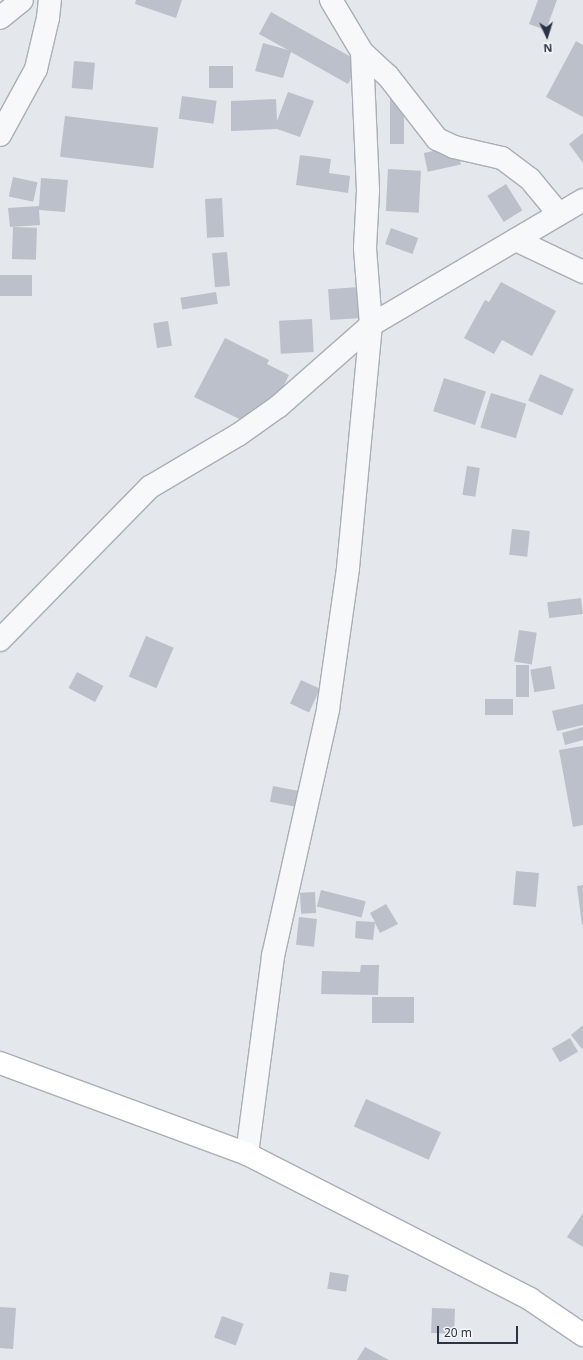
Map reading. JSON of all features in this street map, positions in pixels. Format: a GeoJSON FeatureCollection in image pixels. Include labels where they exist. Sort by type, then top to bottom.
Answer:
{"type":"FeatureCollection","features":[{"type":"Feature","properties":{"kind":"main road"},"geometry":{"type":"LineString","coordinates":[[0,1063],[247,1154],[530,1299],[583,1335]]}},
{"type":"Feature","properties":{"kind":"street"},"geometry":{"type":"LineString","coordinates":[[0,18],[22,0]]}},
{"type":"Feature","properties":{"kind":"street"},"geometry":{"type":"LineString","coordinates":[[0,135],[36,69],[48,18],[50,0]]}},
{"type":"Feature","properties":{"kind":"street"},"geometry":{"type":"LineString","coordinates":[[331,0],[362,52],[388,76],[437,139],[454,147],[502,158],[530,178],[559,214]]}},
{"type":"Feature","properties":{"kind":"street"},"geometry":{"type":"LineString","coordinates":[[247,1154],[274,956],[329,701],[349,561],[371,326],[365,248],[368,190],[362,52]]}},
{"type":"Feature","properties":{"kind":"street"},"geometry":{"type":"LineString","coordinates":[[0,640],[150,488],[238,435],[279,406],[371,326],[583,200]]}},
{"type":"Feature","properties":{"kind":"street"},"geometry":{"type":"LineString","coordinates":[[516,240],[583,272]]}},
{"type":"Feature","properties":{"kind":"building"},"geometry":{"type":"Polygon","coordinates":[[[136,0],[182,0],[176,18],[135,4],[136,0]]]}},
{"type":"Feature","properties":{"kind":"building"},"geometry":{"type":"Polygon","coordinates":[[[538,0],[557,0],[546,30],[529,24],[538,0]]]}},
{"type":"Feature","properties":{"kind":"building"},"geometry":{"type":"Polygon","coordinates":[[[271,12],[360,62],[348,84],[291,52],[283,78],[255,71],[263,43],[288,50],[259,34],[271,12]]]}},
{"type":"Feature","properties":{"kind":"building"},"geometry":{"type":"Polygon","coordinates":[[[576,41],[583,45],[583,117],[546,97],[576,41]]]}},
{"type":"Feature","properties":{"kind":"building"},"geometry":{"type":"Polygon","coordinates":[[[74,61],[95,63],[93,90],[72,88],[74,61]]]}},
{"type":"Feature","properties":{"kind":"building"},"geometry":{"type":"Polygon","coordinates":[[[209,66],[233,66],[233,88],[209,88],[209,66]]]}},
{"type":"Feature","properties":{"kind":"building"},"geometry":{"type":"Polygon","coordinates":[[[288,92],[314,101],[300,137],[277,129],[231,131],[231,101],[276,99],[277,121],[288,92]]]}},
{"type":"Feature","properties":{"kind":"building"},"geometry":{"type":"Polygon","coordinates":[[[182,96],[217,101],[213,124],[179,119],[182,96]]]}},
{"type":"Feature","properties":{"kind":"building"},"geometry":{"type":"Polygon","coordinates":[[[390,96],[404,96],[404,144],[390,144],[390,96]]]}},
{"type":"Feature","properties":{"kind":"building"},"geometry":{"type":"Polygon","coordinates":[[[65,116],[158,127],[153,168],[60,157],[65,116]]]}},
{"type":"Feature","properties":{"kind":"building"},"geometry":{"type":"Polygon","coordinates":[[[583,133],[583,163],[569,144],[583,133]]]}},
{"type":"Feature","properties":{"kind":"building"},"geometry":{"type":"Polygon","coordinates":[[[457,146],[461,165],[428,172],[424,153],[457,146]]]}},
{"type":"Feature","properties":{"kind":"building"},"geometry":{"type":"Polygon","coordinates":[[[300,155],[331,159],[329,173],[350,176],[348,193],[296,185],[300,155]]]}},
{"type":"Feature","properties":{"kind":"building"},"geometry":{"type":"Polygon","coordinates":[[[388,169],[421,171],[419,213],[386,211],[388,169]]]}},
{"type":"Feature","properties":{"kind":"building"},"geometry":{"type":"Polygon","coordinates":[[[13,177],[37,182],[33,202],[9,197],[13,177]]]}},
{"type":"Feature","properties":{"kind":"building"},"geometry":{"type":"Polygon","coordinates":[[[41,178],[68,180],[65,212],[39,210],[40,225],[10,227],[8,208],[39,206],[41,178]]]}},
{"type":"Feature","properties":{"kind":"building"},"geometry":{"type":"Polygon","coordinates":[[[506,184],[522,210],[504,222],[487,196],[506,184]]]}},
{"type":"Feature","properties":{"kind":"building"},"geometry":{"type":"Polygon","coordinates":[[[222,198],[224,237],[207,238],[205,199],[222,198]]]}},
{"type":"Feature","properties":{"kind":"building"},"geometry":{"type":"Polygon","coordinates":[[[13,227],[37,228],[36,260],[12,259],[13,227]]]}},
{"type":"Feature","properties":{"kind":"building"},"geometry":{"type":"Polygon","coordinates":[[[391,228],[418,238],[412,254],[385,244],[391,228]]]}},
{"type":"Feature","properties":{"kind":"building"},"geometry":{"type":"Polygon","coordinates":[[[227,252],[230,286],[215,287],[212,253],[227,252]]]}},
{"type":"Feature","properties":{"kind":"building"},"geometry":{"type":"Polygon","coordinates":[[[0,275],[32,275],[32,296],[0,296],[0,275]]]}},
{"type":"Feature","properties":{"kind":"building"},"geometry":{"type":"Polygon","coordinates":[[[501,282],[556,311],[532,356],[502,340],[494,354],[464,338],[485,300],[489,302],[501,282]]]}},
{"type":"Feature","properties":{"kind":"building"},"geometry":{"type":"Polygon","coordinates":[[[359,287],[361,318],[330,320],[328,289],[359,287]]]}},
{"type":"Feature","properties":{"kind":"building"},"geometry":{"type":"Polygon","coordinates":[[[216,292],[218,304],[182,309],[180,298],[216,292]]]}},
{"type":"Feature","properties":{"kind":"building"},"geometry":{"type":"Polygon","coordinates":[[[312,319],[314,352],[281,354],[279,321],[312,319]]]}},
{"type":"Feature","properties":{"kind":"building"},"geometry":{"type":"Polygon","coordinates":[[[168,321],[172,346],[157,348],[153,323],[168,321]]]}},
{"type":"Feature","properties":{"kind":"building"},"geometry":{"type":"Polygon","coordinates":[[[225,338],[269,360],[267,364],[289,375],[262,430],[194,397],[225,338]]]}},
{"type":"Feature","properties":{"kind":"building"},"geometry":{"type":"Polygon","coordinates":[[[540,374],[574,389],[562,416],[528,400],[540,374]]]}},
{"type":"Feature","properties":{"kind":"building"},"geometry":{"type":"Polygon","coordinates":[[[444,378],[486,392],[475,425],[433,411],[444,378]]]}},
{"type":"Feature","properties":{"kind":"building"},"geometry":{"type":"Polygon","coordinates":[[[491,393],[526,404],[516,438],[480,427],[491,393]]]}},
{"type":"Feature","properties":{"kind":"building"},"geometry":{"type":"Polygon","coordinates":[[[467,466],[480,468],[475,497],[462,495],[467,466]]]}},
{"type":"Feature","properties":{"kind":"building"},"geometry":{"type":"Polygon","coordinates":[[[512,529],[530,531],[527,557],[509,555],[512,529]]]}},
{"type":"Feature","properties":{"kind":"building"},"geometry":{"type":"Polygon","coordinates":[[[581,598],[583,614],[549,618],[547,602],[581,598]]]}},
{"type":"Feature","properties":{"kind":"building"},"geometry":{"type":"Polygon","coordinates":[[[519,630],[537,633],[532,664],[514,662],[519,630]]]}},
{"type":"Feature","properties":{"kind":"building"},"geometry":{"type":"Polygon","coordinates":[[[146,636],[174,648],[156,688],[129,677],[146,636]]]}},
{"type":"Feature","properties":{"kind":"building"},"geometry":{"type":"Polygon","coordinates":[[[516,665],[529,665],[529,697],[516,697],[516,665]]]}},
{"type":"Feature","properties":{"kind":"building"},"geometry":{"type":"Polygon","coordinates":[[[551,666],[555,689],[534,692],[530,670],[551,666]]]}},
{"type":"Feature","properties":{"kind":"building"},"geometry":{"type":"Polygon","coordinates":[[[77,672],[103,686],[95,702],[69,688],[77,672]]]}},
{"type":"Feature","properties":{"kind":"building"},"geometry":{"type":"Polygon","coordinates":[[[301,680],[320,689],[309,712],[290,704],[301,680]]]}},
{"type":"Feature","properties":{"kind":"building"},"geometry":{"type":"Polygon","coordinates":[[[485,699],[513,699],[513,715],[485,715],[485,699]]]}},
{"type":"Feature","properties":{"kind":"building"},"geometry":{"type":"Polygon","coordinates":[[[583,704],[583,725],[557,731],[552,711],[583,704]]]}},
{"type":"Feature","properties":{"kind":"building"},"geometry":{"type":"Polygon","coordinates":[[[583,727],[583,740],[565,745],[562,733],[583,727]]]}},
{"type":"Feature","properties":{"kind":"building"},"geometry":{"type":"Polygon","coordinates":[[[583,746],[583,825],[573,827],[559,750],[583,746]]]}},
{"type":"Feature","properties":{"kind":"building"},"geometry":{"type":"Polygon","coordinates":[[[273,786],[299,791],[295,807],[270,802],[273,786]]]}},
{"type":"Feature","properties":{"kind":"building"},"geometry":{"type":"Polygon","coordinates":[[[516,871],[539,873],[536,907],[513,905],[516,871]]]}},
{"type":"Feature","properties":{"kind":"building"},"geometry":{"type":"Polygon","coordinates":[[[583,885],[583,924],[582,925],[577,886],[583,885]]]}},
{"type":"Feature","properties":{"kind":"building"},"geometry":{"type":"Polygon","coordinates":[[[321,890],[366,901],[362,918],[317,906],[321,890]]]}},
{"type":"Feature","properties":{"kind":"building"},"geometry":{"type":"Polygon","coordinates":[[[315,892],[316,913],[301,914],[300,893],[315,892]]]}},
{"type":"Feature","properties":{"kind":"building"},"geometry":{"type":"Polygon","coordinates":[[[386,904],[398,924],[380,933],[375,923],[373,940],[355,938],[356,921],[375,922],[370,913],[386,904]]]}},
{"type":"Feature","properties":{"kind":"building"},"geometry":{"type":"Polygon","coordinates":[[[299,917],[317,919],[314,947],[296,945],[299,917]]]}},
{"type":"Feature","properties":{"kind":"building"},"geometry":{"type":"Polygon","coordinates":[[[361,965],[379,965],[378,995],[321,994],[322,971],[360,972],[361,965]]]}},
{"type":"Feature","properties":{"kind":"building"},"geometry":{"type":"Polygon","coordinates":[[[372,997],[414,997],[414,1023],[372,1023],[372,997]]]}},
{"type":"Feature","properties":{"kind":"building"},"geometry":{"type":"Polygon","coordinates":[[[583,1025],[583,1048],[582,1049],[571,1035],[583,1025]]]}},
{"type":"Feature","properties":{"kind":"building"},"geometry":{"type":"Polygon","coordinates":[[[570,1038],[578,1052],[560,1062],[552,1048],[570,1038]]]}},
{"type":"Feature","properties":{"kind":"building"},"geometry":{"type":"Polygon","coordinates":[[[366,1099],[441,1132],[429,1160],[354,1126],[366,1099]]]}},
{"type":"Feature","properties":{"kind":"building"},"geometry":{"type":"Polygon","coordinates":[[[583,1213],[583,1247],[567,1237],[583,1213]]]}},
{"type":"Feature","properties":{"kind":"building"},"geometry":{"type":"Polygon","coordinates":[[[330,1272],[349,1275],[346,1292],[327,1289],[330,1272]]]}},
{"type":"Feature","properties":{"kind":"building"},"geometry":{"type":"Polygon","coordinates":[[[0,1307],[16,1308],[13,1349],[0,1348],[0,1307]]]}},
{"type":"Feature","properties":{"kind":"building"},"geometry":{"type":"Polygon","coordinates":[[[432,1308],[455,1309],[454,1334],[431,1333],[432,1308]]]}},
{"type":"Feature","properties":{"kind":"building"},"geometry":{"type":"Polygon","coordinates":[[[222,1316],[244,1324],[236,1345],[214,1338],[222,1316]]]}},
{"type":"Feature","properties":{"kind":"building"},"geometry":{"type":"Polygon","coordinates":[[[365,1347],[389,1360],[357,1360],[365,1347]]]}}]}
